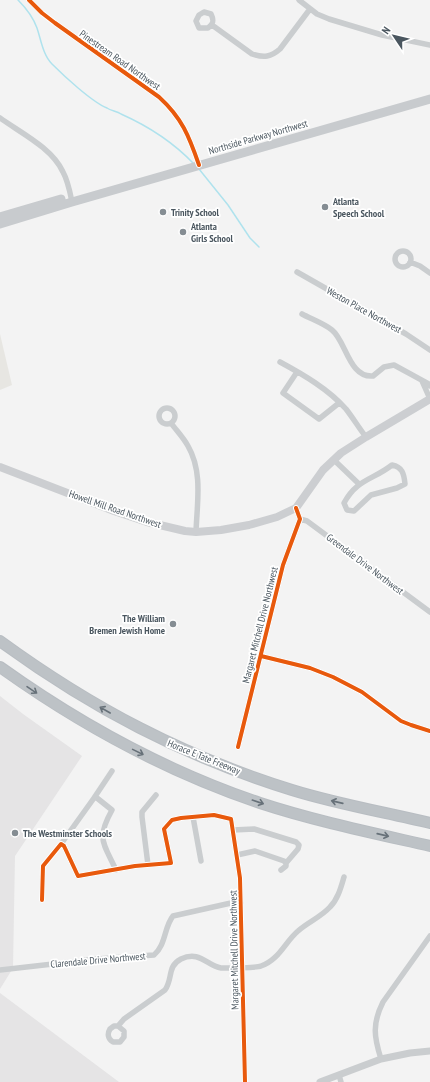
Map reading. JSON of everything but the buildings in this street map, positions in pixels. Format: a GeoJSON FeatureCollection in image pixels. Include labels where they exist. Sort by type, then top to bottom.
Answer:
{"type":"FeatureCollection","features":[{"type":"Feature","properties":{"kind":"highway","name":"Horace E Tate Freeway"},"geometry":{"type":"LineString","coordinates":[[0,641],[25,659],[113,715],[180,748],[221,765],[292,790],[430,823]]}},
{"type":"Feature","properties":{"kind":"highway"},"geometry":{"type":"LineString","coordinates":[[0,667],[74,717],[133,750],[179,771],[238,795],[300,815],[430,846]]}},
{"type":"Feature","properties":{"kind":"main road","name":"Northside Parkway Northwest"},"geometry":{"type":"LineString","coordinates":[[0,217],[71,199],[430,93]]}},
{"type":"Feature","properties":{"kind":"main road","name":"Northside Parkway Northwest"},"geometry":{"type":"LineString","coordinates":[[198,162],[430,99]]}},
{"type":"Feature","properties":{"kind":"main road","name":"Northside Parkway Northwest"},"geometry":{"type":"LineString","coordinates":[[0,224],[71,199]]}},
{"type":"Feature","properties":{"kind":"main road","name":"Howell Mill Road Northwest"},"geometry":{"type":"LineString","coordinates":[[0,467],[131,517],[164,526],[196,532],[220,530],[249,525],[276,517],[296,508],[324,470],[349,447],[430,399]]}},
{"type":"Feature","properties":{"kind":"street","name":"Pinestream Road Northwest"},"geometry":{"type":"LineString","coordinates":[[29,0],[55,23],[170,106],[183,125],[198,162]]}},
{"type":"Feature","properties":{"kind":"street"},"geometry":{"type":"LineString","coordinates":[[299,0],[310,9],[329,19],[361,30],[430,45]]}},
{"type":"Feature","properties":{"kind":"street"},"geometry":{"type":"LineString","coordinates":[[212,25],[252,54],[266,57],[274,54],[280,49],[310,9]]}},
{"type":"Feature","properties":{"kind":"street"},"geometry":{"type":"LineString","coordinates":[[0,118],[46,150],[55,159],[63,171],[68,183],[71,199]]}},
{"type":"Feature","properties":{"kind":"street"},"geometry":{"type":"LineString","coordinates":[[410,262],[420,266],[430,273]]}},
{"type":"Feature","properties":{"kind":"street","name":"Weston Place Northwest"},"geometry":{"type":"LineString","coordinates":[[297,272],[406,334],[430,350]]}},
{"type":"Feature","properties":{"kind":"street"},"geometry":{"type":"LineString","coordinates":[[302,314],[332,330],[354,367],[365,375],[373,376],[384,367],[394,365],[429,384],[430,386]]}},
{"type":"Feature","properties":{"kind":"street"},"geometry":{"type":"LineString","coordinates":[[280,362],[326,391],[346,409],[366,437]]}},
{"type":"Feature","properties":{"kind":"street"},"geometry":{"type":"LineString","coordinates":[[297,372],[283,393],[319,419],[339,403]]}},
{"type":"Feature","properties":{"kind":"street"},"geometry":{"type":"LineString","coordinates":[[422,381],[430,399]]}},
{"type":"Feature","properties":{"kind":"street"},"geometry":{"type":"LineString","coordinates":[[171,423],[188,446],[196,466],[198,483],[196,532]]}},
{"type":"Feature","properties":{"kind":"street"},"geometry":{"type":"LineString","coordinates":[[334,460],[359,484]]}},
{"type":"Feature","properties":{"kind":"street"},"geometry":{"type":"LineString","coordinates":[[392,465],[398,466],[404,473],[405,484],[371,495],[354,511],[347,510],[344,503],[349,494],[359,484],[384,471],[392,465]]}},
{"type":"Feature","properties":{"kind":"street"},"geometry":{"type":"LineString","coordinates":[[296,508],[300,518]]}},
{"type":"Feature","properties":{"kind":"street","name":"Greendale Drive Northwest"},"geometry":{"type":"LineString","coordinates":[[300,518],[307,521],[430,612]]}},
{"type":"Feature","properties":{"kind":"street","name":"Margaret Mitchell Drive Northwest"},"geometry":{"type":"LineString","coordinates":[[238,747],[283,565],[300,518]]}},
{"type":"Feature","properties":{"kind":"street"},"geometry":{"type":"LineString","coordinates":[[261,656],[310,668],[333,677],[362,692],[401,721],[430,731]]}},
{"type":"Feature","properties":{"kind":"street"},"geometry":{"type":"LineString","coordinates":[[42,900],[43,866],[61,844],[112,770]]}},
{"type":"Feature","properties":{"kind":"street"},"geometry":{"type":"LineString","coordinates":[[148,865],[142,812],[156,795]]}},
{"type":"Feature","properties":{"kind":"street"},"geometry":{"type":"LineString","coordinates":[[94,798],[98,798],[112,810],[104,824],[102,834],[103,842],[116,870]]}},
{"type":"Feature","properties":{"kind":"street","name":"Margaret Mitchell Drive Northwest"},"geometry":{"type":"LineString","coordinates":[[193,817],[214,815],[231,819],[237,855],[241,903],[245,1082]]}},
{"type":"Feature","properties":{"kind":"street"},"geometry":{"type":"LineString","coordinates":[[61,844],[64,846],[78,876],[148,865],[171,863],[164,829],[172,820],[193,817],[201,861]]}},
{"type":"Feature","properties":{"kind":"street"},"geometry":{"type":"LineString","coordinates":[[233,830],[254,829],[296,842],[299,845],[298,848],[282,870]]}},
{"type":"Feature","properties":{"kind":"street"},"geometry":{"type":"LineString","coordinates":[[237,855],[255,851],[286,863]]}},
{"type":"Feature","properties":{"kind":"street"},"geometry":{"type":"LineString","coordinates":[[118,1026],[124,1019],[165,990],[168,985],[170,971],[173,964],[181,959],[191,957],[201,958],[215,966],[222,968],[260,966],[275,958],[297,931],[330,907],[337,897],[344,877]]}},
{"type":"Feature","properties":{"kind":"street","name":"Clarendale Drive Northwest"},"geometry":{"type":"LineString","coordinates":[[0,970],[96,959],[154,955],[162,946],[170,919],[173,916],[231,903],[241,903]]}},
{"type":"Feature","properties":{"kind":"street"},"geometry":{"type":"LineString","coordinates":[[381,1059],[375,1034],[375,1022],[378,1012],[383,1002],[430,936]]}},
{"type":"Feature","properties":{"kind":"street"},"geometry":{"type":"LineString","coordinates":[[320,1082],[340,1078],[381,1059],[410,1053],[430,1051]]}},
{"type":"Feature","properties":{"kind":"shaded area"},"geometry":{"type":"Polygon","coordinates":[[[0,334],[12,385],[0,390],[0,334]]]}},
{"type":"Feature","properties":{"kind":"shaded area","name":"The Westminster Schools"},"geometry":{"type":"Polygon","coordinates":[[[0,696],[82,756],[15,856],[13,968],[0,989],[0,696]]]}},
{"type":"Feature","properties":{"kind":"shaded area"},"geometry":{"type":"Polygon","coordinates":[[[0,993],[119,1082],[0,1082],[0,993]]]}},
{"type":"Feature","properties":{"kind":"waterway"},"geometry":{"type":"LineString","coordinates":[[18,0],[33,20],[46,56],[52,64],[86,95],[101,105],[118,112],[160,135],[194,164]]}},
{"type":"Feature","properties":{"kind":"waterway"},"geometry":{"type":"LineString","coordinates":[[199,169],[228,205],[250,238],[259,247]]}},
{"type":"Feature","properties":{"kind":"cycle path"},"geometry":{"type":"LineString","coordinates":[[29,0],[55,23],[159,97],[174,112],[184,128],[199,165]]}},
{"type":"Feature","properties":{"kind":"cycle path"},"geometry":{"type":"LineString","coordinates":[[238,747],[283,565],[300,519],[296,508]]}},
{"type":"Feature","properties":{"kind":"cycle path"},"geometry":{"type":"LineString","coordinates":[[261,656],[310,668],[333,677],[362,692],[401,721],[430,731]]}},
{"type":"Feature","properties":{"kind":"cycle path"},"geometry":{"type":"LineString","coordinates":[[42,900],[43,866],[61,844],[64,846],[78,876],[135,866],[171,863],[164,829],[172,820],[214,815],[231,819],[240,878],[245,1082]]}},
{"type":"Feature","properties":{"kind":"place","name":"Atlanta Speech School"},"geometry":{"type":"Point","coordinates":[325,207]}},
{"type":"Feature","properties":{"kind":"place","name":"Trinity School"},"geometry":{"type":"Point","coordinates":[163,212]}},
{"type":"Feature","properties":{"kind":"place","name":"Atlanta Girls School"},"geometry":{"type":"Point","coordinates":[183,232]}},
{"type":"Feature","properties":{"kind":"place","name":"The William Bremen Jewish Home"},"geometry":{"type":"Point","coordinates":[173,624]}},
{"type":"Feature","properties":{"kind":"place","name":"The Westminster Schools"},"geometry":{"type":"Point","coordinates":[15,833]}}]}
